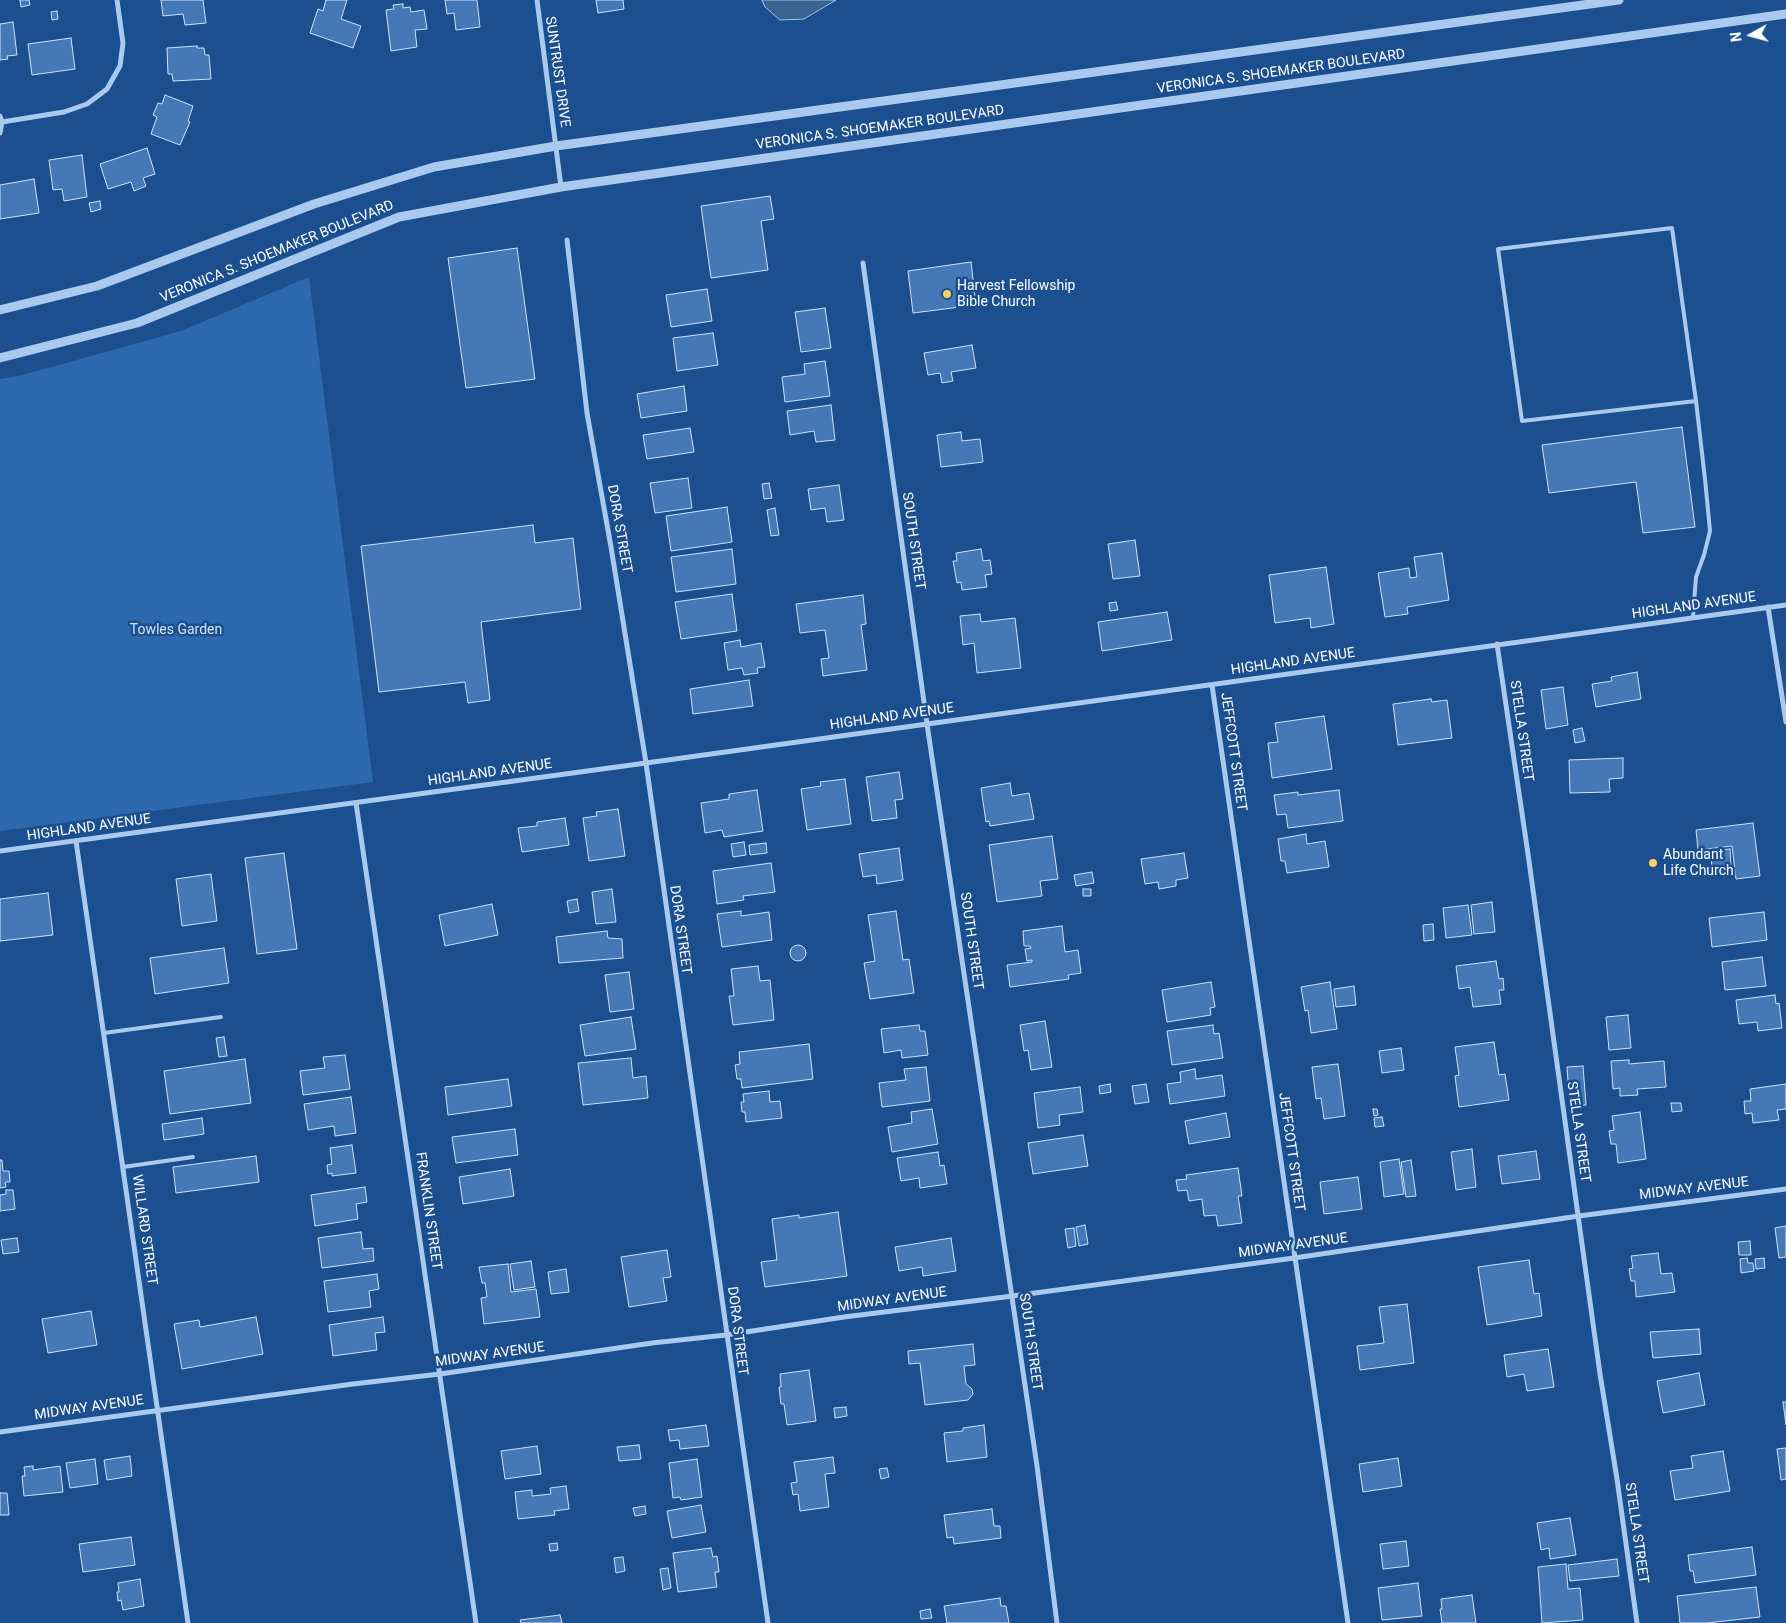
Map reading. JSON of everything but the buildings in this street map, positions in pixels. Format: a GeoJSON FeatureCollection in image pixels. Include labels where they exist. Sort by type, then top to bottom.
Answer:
{"type":"FeatureCollection","features":[{"type":"Feature","properties":{"kind":"street"},"geometry":{"type":"LineString","coordinates":[[2,122],[64,112],[87,104],[107,89],[120,66],[123,44],[117,0]]}},
{"type":"Feature","properties":{"kind":"street","name":"SUNTRUST DRIVE"},"geometry":{"type":"LineString","coordinates":[[536,0],[556,146]]}},
{"type":"Feature","properties":{"kind":"street","name":"VERONICA S. SHOEMAKER BOULEVARD"},"geometry":{"type":"LineString","coordinates":[[0,310],[97,286],[314,204],[434,167],[556,146],[1619,0]]}},
{"type":"Feature","properties":{"kind":"street","name":"VERONICA S. SHOEMAKER BOULEVARD"},"geometry":{"type":"LineString","coordinates":[[0,358],[137,323],[399,216],[561,187],[1786,14]]}},
{"type":"Feature","properties":{"kind":"street"},"geometry":{"type":"LineString","coordinates":[[0,116],[2,122],[0,134]]}},
{"type":"Feature","properties":{"kind":"street"},"geometry":{"type":"LineString","coordinates":[[556,146],[561,187]]}},
{"type":"Feature","properties":{"kind":"street","name":"DORA STREET"},"geometry":{"type":"LineString","coordinates":[[567,240],[587,414],[612,547],[646,764],[768,1623]]}},
{"type":"Feature","properties":{"kind":"street","name":"SOUTH STREET"},"geometry":{"type":"LineString","coordinates":[[863,263],[927,724],[1012,1296],[1058,1623]]}},
{"type":"Feature","properties":{"kind":"street","name":"HIGHLAND AVENUE"},"geometry":{"type":"LineString","coordinates":[[0,851],[646,764],[1786,605]]}},
{"type":"Feature","properties":{"kind":"street"},"geometry":{"type":"LineString","coordinates":[[1768,607],[1786,722]]}},
{"type":"Feature","properties":{"kind":"street","name":"STELLA STREET"},"geometry":{"type":"LineString","coordinates":[[1497,644],[1636,1623]]}},
{"type":"Feature","properties":{"kind":"street","name":"JEFFCOTT STREET"},"geometry":{"type":"LineString","coordinates":[[1212,685],[1348,1623]]}},
{"type":"Feature","properties":{"kind":"street","name":"FRANKLIN STREET"},"geometry":{"type":"LineString","coordinates":[[356,803],[476,1623]]}},
{"type":"Feature","properties":{"kind":"street","name":"WILLARD STREET"},"geometry":{"type":"LineString","coordinates":[[76,841],[188,1623]]}},
{"type":"Feature","properties":{"kind":"street","name":"MIDWAY AVENUE"},"geometry":{"type":"LineString","coordinates":[[0,1432],[1294,1258],[1579,1216],[1786,1189]]}},
{"type":"Feature","properties":{"kind":"lane"},"geometry":{"type":"LineString","coordinates":[[1693,618],[1696,577],[1710,531],[1696,401],[1672,228],[1498,249],[1522,421],[1696,401]]}},
{"type":"Feature","properties":{"kind":"lane"},"geometry":{"type":"LineString","coordinates":[[104,1033],[221,1016]]}},
{"type":"Feature","properties":{"kind":"lane"},"geometry":{"type":"LineString","coordinates":[[123,1167],[193,1156]]}},
{"type":"Feature","properties":{"kind":"green space","name":"Towles Garden"},"geometry":{"type":"Polygon","coordinates":[[[309,277],[373,782],[0,831],[0,379],[19,376],[181,331],[309,277]]]}},
{"type":"Feature","properties":{"kind":"shaded area"},"geometry":{"type":"Polygon","coordinates":[[[762,0],[836,0],[804,19],[780,20],[765,7],[762,0]]]}},
{"type":"Feature","properties":{"kind":"place","name":"Harvest Fellowship Bible Church"},"geometry":{"type":"Point","coordinates":[947,294]}},
{"type":"Feature","properties":{"kind":"place","name":"Abundant Life Church"},"geometry":{"type":"Point","coordinates":[1653,863]}}]}
